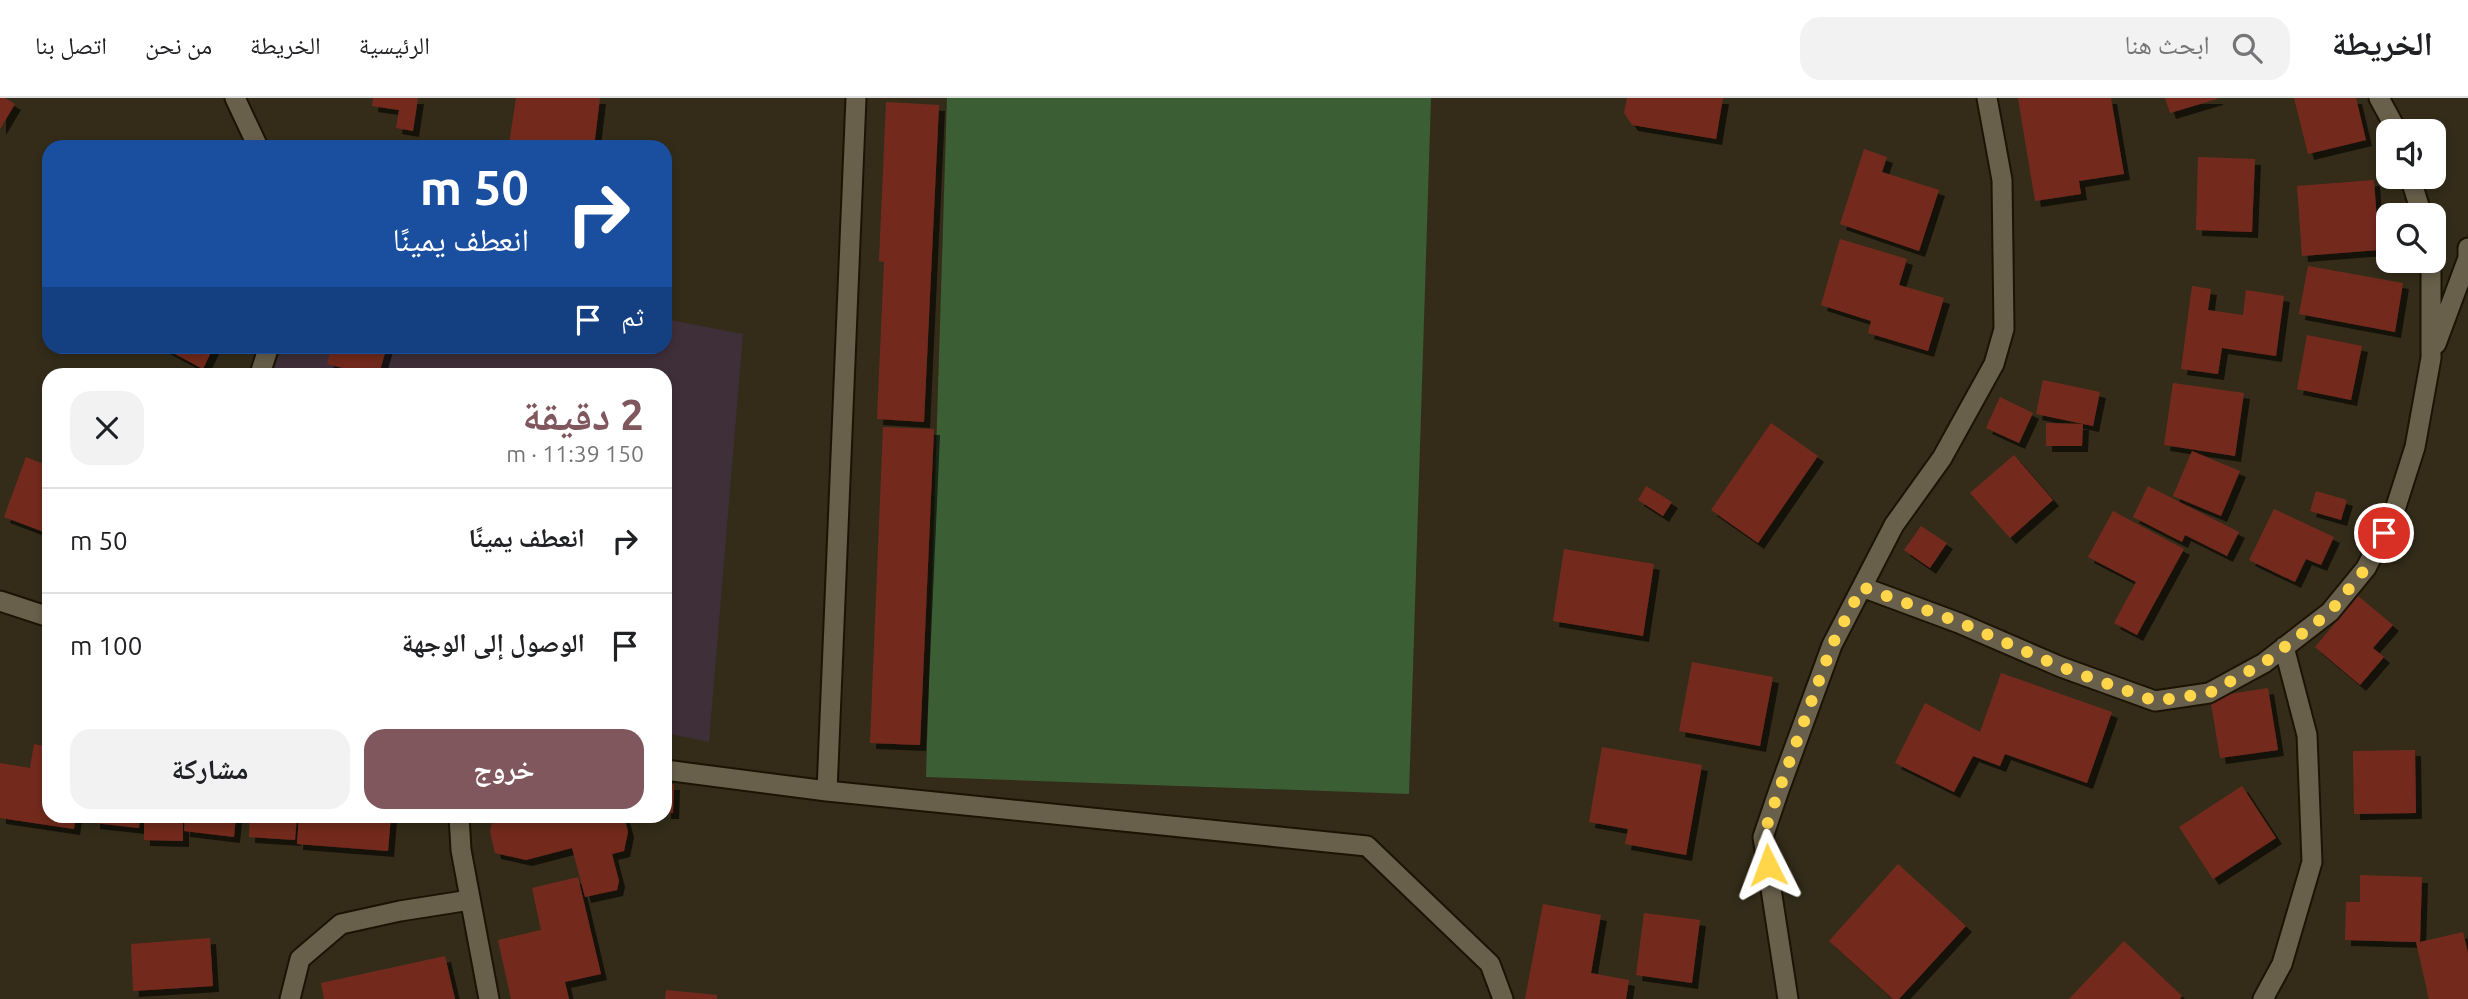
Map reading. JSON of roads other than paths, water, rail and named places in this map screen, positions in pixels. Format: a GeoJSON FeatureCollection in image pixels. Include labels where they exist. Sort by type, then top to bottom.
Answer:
{"type":"FeatureCollection","features":[{"type":"Feature","properties":{"kind":"street"},"geometry":{"type":"LineString","coordinates":[[235,98],[255,140]]}},
{"type":"Feature","properties":{"kind":"street"},"geometry":{"type":"LineString","coordinates":[[827,791],[856,98]]}},
{"type":"Feature","properties":{"kind":"street"},"geometry":{"type":"LineString","coordinates":[[1788,999],[1763,837],[1832,645],[1894,525],[1942,458],[1994,364],[2004,329],[2002,180],[1987,98]]}},
{"type":"Feature","properties":{"kind":"street"},"geometry":{"type":"LineString","coordinates":[[2379,98],[2390,119]]}},
{"type":"Feature","properties":{"kind":"street"},"geometry":{"type":"LineString","coordinates":[[1862,587],[1959,622],[2061,667],[2155,701],[2209,693],[2264,663],[2330,612],[2366,568],[2387,526],[2415,447],[2431,358],[2468,258],[2468,248]]}},
{"type":"Feature","properties":{"kind":"street"},"geometry":{"type":"LineString","coordinates":[[2431,273],[2431,358]]}},
{"type":"Feature","properties":{"kind":"street"},"geometry":{"type":"LineString","coordinates":[[0,601],[42,615]]}},
{"type":"Feature","properties":{"kind":"street"},"geometry":{"type":"LineString","coordinates":[[2263,999],[2282,964],[2312,863],[2307,735],[2284,648]]}},
{"type":"Feature","properties":{"kind":"street"},"geometry":{"type":"LineString","coordinates":[[672,771],[827,791],[1367,846],[1490,964],[1503,999]]}},
{"type":"Feature","properties":{"kind":"street"},"geometry":{"type":"LineString","coordinates":[[459,823],[461,850],[489,999]]}},
{"type":"Feature","properties":{"kind":"street"},"geometry":{"type":"LineString","coordinates":[[290,999],[300,959],[341,924],[470,900]]}}]}
